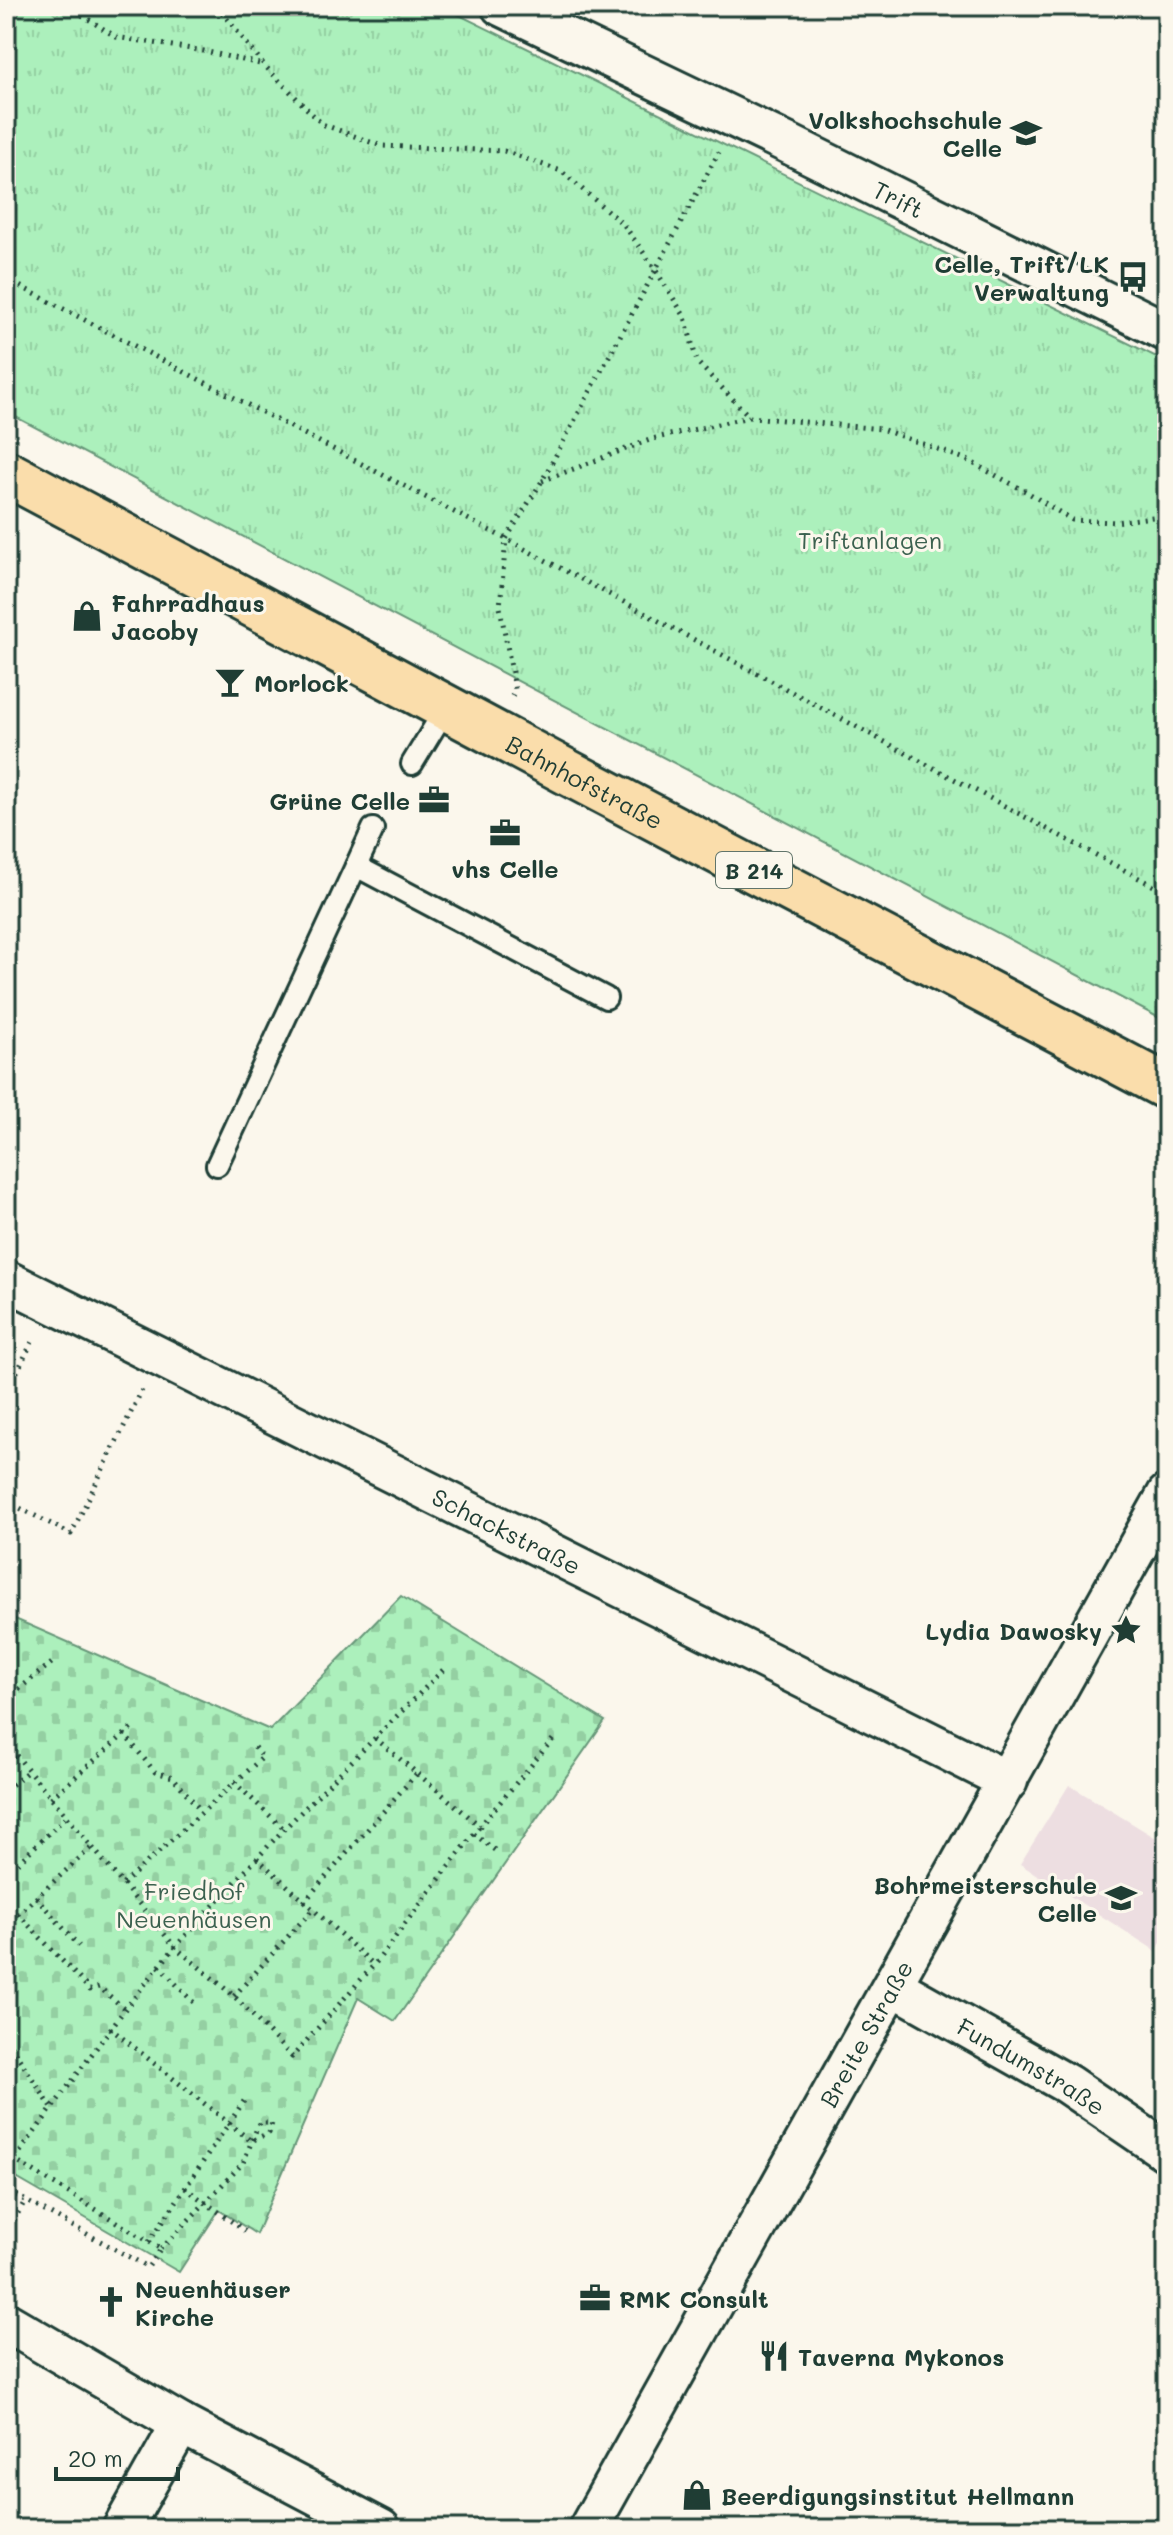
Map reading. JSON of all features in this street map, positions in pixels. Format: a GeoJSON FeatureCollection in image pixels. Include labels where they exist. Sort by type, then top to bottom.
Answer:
{"type":"FeatureCollection","features":[{"type":"Feature","properties":{"kind":"main road","name":"Bahnhofstraße"},"geometry":{"type":"LineString","coordinates":[[6,473],[1167,1087]]}},
{"type":"Feature","properties":{"kind":"street","name":"Trift"},"geometry":{"type":"LineString","coordinates":[[514,9],[1167,332]]}},
{"type":"Feature","properties":{"kind":"street","name":"Schackstraße"},"geometry":{"type":"LineString","coordinates":[[6,1280],[1008,1781]]}},
{"type":"Feature","properties":{"kind":"street","name":"Breite Straße"},"geometry":{"type":"LineString","coordinates":[[588,2529],[1167,1494]]}},
{"type":"Feature","properties":{"kind":"street","name":"Fundumstraße"},"geometry":{"type":"LineString","coordinates":[[893,1986],[1067,2084],[1167,2152]]}},
{"type":"Feature","properties":{"kind":"street"},"geometry":{"type":"LineString","coordinates":[[6,2322],[181,2424],[381,2529]]}},
{"type":"Feature","properties":{"kind":"street"},"geometry":{"type":"LineString","coordinates":[[122,2529],[181,2424]]}},
{"type":"Feature","properties":{"kind":"lane"},"geometry":{"type":"LineString","coordinates":[[412,764],[446,708]]}},
{"type":"Feature","properties":{"kind":"lane"},"geometry":{"type":"LineString","coordinates":[[217,1165],[373,829]]}},
{"type":"Feature","properties":{"kind":"lane"},"geometry":{"type":"LineString","coordinates":[[356,866],[606,998]]}},
{"type":"Feature","properties":{"kind":"path"},"geometry":{"type":"LineString","coordinates":[[74,6],[82,15],[116,37],[204,51],[265,66]]}},
{"type":"Feature","properties":{"kind":"path"},"geometry":{"type":"LineString","coordinates":[[82,15],[96,6]]}},
{"type":"Feature","properties":{"kind":"path"},"geometry":{"type":"LineString","coordinates":[[217,6],[265,66],[322,124],[381,146],[504,151],[561,171],[624,225],[685,317],[697,362],[750,417]]}},
{"type":"Feature","properties":{"kind":"path"},"geometry":{"type":"LineString","coordinates":[[495,734],[515,689],[500,607],[506,539],[542,481],[736,120]]}},
{"type":"Feature","properties":{"kind":"path"},"geometry":{"type":"LineString","coordinates":[[6,279],[506,539],[1167,893]]}},
{"type":"Feature","properties":{"kind":"path"},"geometry":{"type":"LineString","coordinates":[[542,481],[652,439],[750,417],[881,429],[965,459],[1072,520],[1116,522],[1167,515]]}},
{"type":"Feature","properties":{"kind":"path"},"geometry":{"type":"LineString","coordinates":[[6,1394],[51,1303]]}},
{"type":"Feature","properties":{"kind":"path"},"geometry":{"type":"LineString","coordinates":[[6,1501],[71,1534],[159,1356]]}},
{"type":"Feature","properties":{"kind":"path"},"geometry":{"type":"LineString","coordinates":[[6,1699],[53,1662]]}},
{"type":"Feature","properties":{"kind":"path"},"geometry":{"type":"LineString","coordinates":[[6,2171],[110,2028],[175,1947],[284,1829],[447,1666]]}},
{"type":"Feature","properties":{"kind":"path"},"geometry":{"type":"LineString","coordinates":[[51,1798],[134,1726]]}},
{"type":"Feature","properties":{"kind":"path"},"geometry":{"type":"LineString","coordinates":[[124,1734],[155,1772],[173,1777],[201,1811]]}},
{"type":"Feature","properties":{"kind":"path"},"geometry":{"type":"LineString","coordinates":[[375,1738],[480,1826]]}},
{"type":"Feature","properties":{"kind":"path"},"geometry":{"type":"LineString","coordinates":[[6,1743],[175,1947],[234,1996],[292,2057],[374,1965],[480,1826],[554,1738]]}},
{"type":"Feature","properties":{"kind":"path"},"geometry":{"type":"LineString","coordinates":[[123,1884],[263,1757],[252,1745]]}},
{"type":"Feature","properties":{"kind":"path"},"geometry":{"type":"LineString","coordinates":[[6,1790],[28,1771]]}},
{"type":"Feature","properties":{"kind":"path"},"geometry":{"type":"LineString","coordinates":[[304,1902],[417,1773]]}},
{"type":"Feature","properties":{"kind":"path"},"geometry":{"type":"LineString","coordinates":[[234,1782],[284,1829]]}},
{"type":"Feature","properties":{"kind":"path"},"geometry":{"type":"LineString","coordinates":[[6,1874],[67,1816]]}},
{"type":"Feature","properties":{"kind":"path"},"geometry":{"type":"LineString","coordinates":[[474,1834],[496,1851]]}},
{"type":"Feature","properties":{"kind":"path"},"geometry":{"type":"LineString","coordinates":[[6,1925],[93,1846]]}},
{"type":"Feature","properties":{"kind":"path"},"geometry":{"type":"LineString","coordinates":[[257,1858],[374,1965]]}},
{"type":"Feature","properties":{"kind":"path"},"geometry":{"type":"LineString","coordinates":[[36,1897],[79,1946]]}},
{"type":"Feature","properties":{"kind":"path"},"geometry":{"type":"LineString","coordinates":[[234,1996],[313,1909]]}},
{"type":"Feature","properties":{"kind":"path"},"geometry":{"type":"LineString","coordinates":[[18,1914],[90,1990],[99,1987],[125,2009]]}},
{"type":"Feature","properties":{"kind":"path"},"geometry":{"type":"LineString","coordinates":[[159,1966],[196,2005]]}},
{"type":"Feature","properties":{"kind":"path"},"geometry":{"type":"LineString","coordinates":[[110,2028],[251,2141]]}},
{"type":"Feature","properties":{"kind":"path"},"geometry":{"type":"LineString","coordinates":[[6,2039],[52,2108]]}},
{"type":"Feature","properties":{"kind":"path"},"geometry":{"type":"LineString","coordinates":[[149,2242],[246,2098]]}},
{"type":"Feature","properties":{"kind":"path"},"geometry":{"type":"LineString","coordinates":[[6,2190],[148,2267],[161,2249],[243,2163],[251,2141],[259,2123],[272,2123],[269,2133],[251,2141]]}},
{"type":"Feature","properties":{"kind":"path"},"geometry":{"type":"LineString","coordinates":[[6,2155],[161,2249]]}},
{"type":"Feature","properties":{"kind":"path"},"geometry":{"type":"LineString","coordinates":[[185,2188],[245,2231]]}},
{"type":"Feature","properties":{"kind":"path"},"geometry":{"type":"LineString","coordinates":[[6,2234],[25,2201]]}},
{"type":"Feature","properties":{"kind":"shaded area","name":"Bohrmeisterschule Celle"},"geometry":{"type":"Polygon","coordinates":[[[1069,1785],[1156,1838],[1167,1823],[1167,1933],[1156,1951],[1020,1864],[1069,1785]]]}},
{"type":"Feature","properties":{"kind":"green space","name":"Triftanlagen"},"geometry":{"type":"Polygon","coordinates":[[[6,6],[441,6],[1167,362],[1167,1022],[6,412],[6,6]]]}},
{"type":"Feature","properties":{"kind":"green space","name":"Friedhof Neuenhäusen"},"geometry":{"type":"Polygon","coordinates":[[[401,1596],[605,1721],[395,2021],[358,1998],[256,2234],[219,2210],[179,2272],[6,2172],[6,1615],[270,1730],[401,1596]]]}},
{"type":"Feature","properties":{"kind":"place","name":"Volkshochschule Celle"},"geometry":{"type":"Point","coordinates":[1026,133]}},
{"type":"Feature","properties":{"kind":"place","name":"Celle, Trift/LK Verwaltung"},"geometry":{"type":"Point","coordinates":[1133,277]}},
{"type":"Feature","properties":{"kind":"place","name":"Fahrradhaus Jacoby"},"geometry":{"type":"Point","coordinates":[87,616]}},
{"type":"Feature","properties":{"kind":"place","name":"Morlock"},"geometry":{"type":"Point","coordinates":[230,682]}},
{"type":"Feature","properties":{"kind":"place","name":"Grüne Celle"},"geometry":{"type":"Point","coordinates":[434,800]}},
{"type":"Feature","properties":{"kind":"place","name":"vhs Celle"},"geometry":{"type":"Point","coordinates":[505,833]}},
{"type":"Feature","properties":{"kind":"place","name":"Lydia Dawosky"},"geometry":{"type":"Point","coordinates":[1126,1630]}},
{"type":"Feature","properties":{"kind":"place","name":"Bohrmeisterschule Celle"},"geometry":{"type":"Point","coordinates":[1121,1898]}},
{"type":"Feature","properties":{"kind":"place","name":"RMK Consult"},"geometry":{"type":"Point","coordinates":[595,2298]}},
{"type":"Feature","properties":{"kind":"place","name":"Neuenhäuser Kirche"},"geometry":{"type":"Point","coordinates":[111,2302]}},
{"type":"Feature","properties":{"kind":"place","name":"Taverna Mykonos"},"geometry":{"type":"Point","coordinates":[774,2356]}},
{"type":"Feature","properties":{"kind":"place","name":"Beerdigungsinstitut Hellmann"},"geometry":{"type":"Point","coordinates":[697,2495]}}]}
